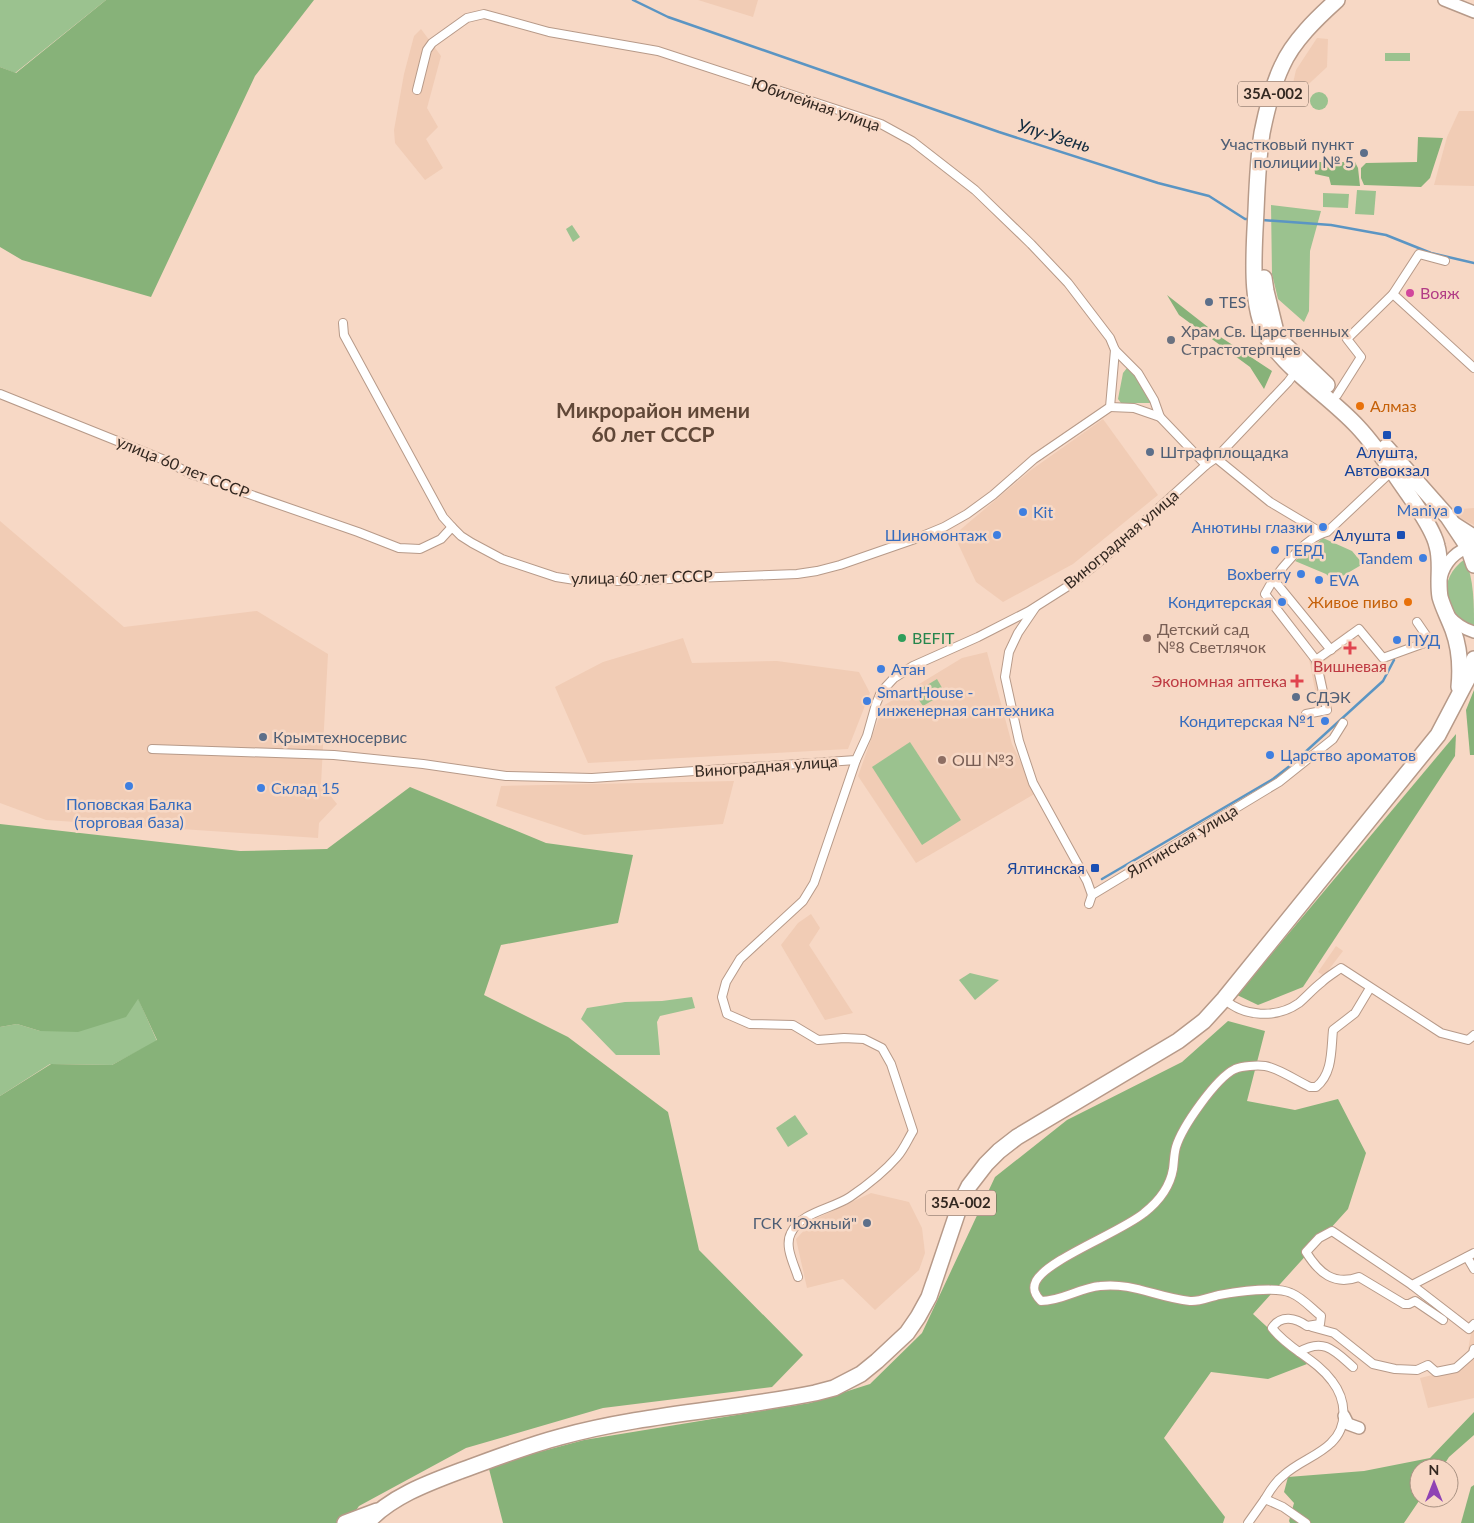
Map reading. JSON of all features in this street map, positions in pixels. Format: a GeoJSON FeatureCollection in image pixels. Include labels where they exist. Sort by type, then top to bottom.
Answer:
{"type":"FeatureCollection","features":[{"type":"Feature","properties":{"kind":"highway","name":"35А-002"},"geometry":{"type":"LineString","coordinates":[[1337,0],[1289,52],[1270,101],[1262,134],[1259,226],[1253,272],[1262,325],[1272,346],[1300,366],[1396,467],[1437,545],[1440,564],[1440,598],[1458,648],[1460,668],[1458,691],[1450,715]]}},
{"type":"Feature","properties":{"kind":"highway"},"geometry":{"type":"LineString","coordinates":[[1260,209],[1276,105],[1285,65],[1299,44],[1310,32],[1345,0]]}},
{"type":"Feature","properties":{"kind":"highway"},"geometry":{"type":"LineString","coordinates":[[1300,366],[1350,407],[1396,467],[1472,542],[1474,565]]}},
{"type":"Feature","properties":{"kind":"highway","name":"35А-002"},"geometry":{"type":"LineString","coordinates":[[367,1523],[386,1507],[402,1497],[444,1477],[522,1448],[562,1436],[646,1420],[815,1393],[834,1388],[861,1374],[891,1349],[918,1318],[929,1296],[968,1186],[986,1164],[1017,1137],[1178,1041],[1204,1021],[1224,999],[1438,735],[1471,671],[1474,659]]}},
{"type":"Feature","properties":{"kind":"highway"},"geometry":{"type":"LineString","coordinates":[[345,1523],[386,1507]]}},
{"type":"Feature","properties":{"kind":"main road"},"geometry":{"type":"LineString","coordinates":[[1444,0],[1474,12]]}},
{"type":"Feature","properties":{"kind":"main road"},"geometry":{"type":"LineString","coordinates":[[1440,584],[1446,566],[1472,542]]}},
{"type":"Feature","properties":{"kind":"main road"},"geometry":{"type":"LineString","coordinates":[[1445,611],[1454,622],[1466,630],[1474,632]]}},
{"type":"Feature","properties":{"kind":"main road"},"geometry":{"type":"LineString","coordinates":[[1344,1416],[1348,1424],[1359,1428]]}},
{"type":"Feature","properties":{"kind":"street","name":"Юбилейная улица"},"geometry":{"type":"LineString","coordinates":[[417,90],[427,50],[432,43],[467,18],[484,14],[549,32],[658,50],[881,124],[912,141],[975,190],[1019,231],[1068,283],[1110,338],[1115,350],[1138,373],[1154,400],[1160,417],[1206,465]]}},
{"type":"Feature","properties":{"kind":"street"},"geometry":{"type":"LineString","coordinates":[[1337,395],[1361,356],[1347,340],[1393,294],[1419,254],[1445,261]]}},
{"type":"Feature","properties":{"kind":"street"},"geometry":{"type":"LineString","coordinates":[[1393,294],[1474,368]]}},
{"type":"Feature","properties":{"kind":"street"},"geometry":{"type":"LineString","coordinates":[[342,323],[344,335],[443,517],[452,527]]}},
{"type":"Feature","properties":{"kind":"street"},"geometry":{"type":"LineString","coordinates":[[1115,350],[1110,407],[1134,408],[1160,417]]}},
{"type":"Feature","properties":{"kind":"street","name":"Виноградная улица"},"geometry":{"type":"LineString","coordinates":[[152,749],[334,755],[422,764],[506,776],[592,778],[856,760],[867,736],[881,692],[894,678],[913,666],[978,637],[1035,607],[1073,583],[1216,458],[1288,382],[1300,366]]}},
{"type":"Feature","properties":{"kind":"street","name":"улица 60 лет СССР"},"geometry":{"type":"LineString","coordinates":[[0,394],[162,459],[190,474],[400,548],[420,549],[441,539],[452,527],[461,536],[502,559],[556,577],[575,580],[619,581],[797,574],[840,565],[915,539],[944,527],[967,514],[993,495],[1034,459],[1110,407]]}},
{"type":"Feature","properties":{"kind":"street"},"geometry":{"type":"LineString","coordinates":[[1216,458],[1270,502],[1324,532]]}},
{"type":"Feature","properties":{"kind":"street"},"geometry":{"type":"LineString","coordinates":[[1306,714],[1327,710],[1316,660],[1265,594],[1281,568],[1315,536],[1324,532],[1396,467]]}},
{"type":"Feature","properties":{"kind":"street"},"geometry":{"type":"LineString","coordinates":[[1273,579],[1331,650]]}},
{"type":"Feature","properties":{"kind":"street"},"geometry":{"type":"LineString","coordinates":[[1035,607],[1018,633],[1010,652],[1005,677],[1015,725],[1032,783],[1086,881],[1092,895],[1089,904]]}},
{"type":"Feature","properties":{"kind":"street"},"geometry":{"type":"LineString","coordinates":[[1316,660],[1359,629],[1383,658],[1430,641],[1417,622]]}},
{"type":"Feature","properties":{"kind":"street","name":"Ялтинская улица"},"geometry":{"type":"LineString","coordinates":[[1092,895],[1279,782],[1334,739],[1343,723]]}},
{"type":"Feature","properties":{"kind":"street"},"geometry":{"type":"LineString","coordinates":[[798,1277],[789,1249],[788,1239],[796,1224],[849,1197],[871,1180],[898,1156],[913,1130],[891,1064],[882,1048],[864,1040],[844,1038],[818,1040],[793,1025],[750,1024],[727,1014],[722,997],[726,982],[740,959],[803,901],[814,882],[856,760]]}},
{"type":"Feature","properties":{"kind":"street"},"geometry":{"type":"LineString","coordinates":[[1224,999],[1233,1008],[1253,1013],[1268,1014],[1281,1011],[1298,1003],[1323,980],[1341,968],[1441,1033],[1468,1040],[1474,1034]]}},
{"type":"Feature","properties":{"kind":"street"},"geometry":{"type":"LineString","coordinates":[[1308,1326],[1320,1324],[1322,1316],[1290,1292],[1259,1290],[1223,1294],[1193,1302],[1117,1284],[1097,1286],[1052,1301],[1041,1301],[1035,1295],[1034,1288],[1036,1280],[1059,1262],[1138,1218],[1153,1206],[1163,1194],[1169,1181],[1175,1148],[1183,1132],[1205,1098],[1235,1069],[1265,1066],[1310,1087],[1316,1087],[1320,1084],[1331,1060],[1333,1030],[1355,1013],[1370,988]]}},
{"type":"Feature","properties":{"kind":"street"},"geometry":{"type":"LineString","coordinates":[[1443,1320],[1415,1301],[1404,1304],[1359,1277],[1349,1280],[1338,1280],[1323,1272],[1306,1252],[1319,1238],[1332,1231],[1472,1327],[1474,1337]]}},
{"type":"Feature","properties":{"kind":"street"},"geometry":{"type":"LineString","coordinates":[[1412,1285],[1470,1255],[1474,1270]]}},
{"type":"Feature","properties":{"kind":"street"},"geometry":{"type":"LineString","coordinates":[[1248,1523],[1284,1474],[1332,1443],[1341,1429],[1344,1416],[1344,1405],[1332,1380],[1319,1366],[1282,1339],[1272,1328],[1276,1322],[1286,1318],[1300,1320],[1308,1326],[1334,1333],[1373,1364],[1395,1369],[1417,1370],[1428,1365],[1436,1372],[1456,1368],[1473,1353],[1474,1349]]}},
{"type":"Feature","properties":{"kind":"street"},"geometry":{"type":"LineString","coordinates":[[1299,1352],[1321,1345],[1335,1351],[1354,1367]]}},
{"type":"Feature","properties":{"kind":"street"},"geometry":{"type":"LineString","coordinates":[[1265,1498],[1283,1507],[1306,1523]]}},
{"type":"Feature","properties":{"kind":"shaded area"},"geometry":{"type":"Polygon","coordinates":[[[698,0],[758,0],[753,17],[698,0]]]}},
{"type":"Feature","properties":{"kind":"shaded area"},"geometry":{"type":"Polygon","coordinates":[[[421,29],[441,56],[427,108],[438,127],[426,139],[443,168],[425,180],[395,143],[394,130],[404,74],[414,36],[421,29]]]}},
{"type":"Feature","properties":{"kind":"shaded area"},"geometry":{"type":"Polygon","coordinates":[[[1317,38],[1328,39],[1327,67],[1298,94],[1291,92],[1296,70],[1317,38]]]}},
{"type":"Feature","properties":{"kind":"shaded area"},"geometry":{"type":"Polygon","coordinates":[[[1459,111],[1474,111],[1474,186],[1434,185],[1447,137],[1459,111]]]}},
{"type":"Feature","properties":{"kind":"shaded area"},"geometry":{"type":"Polygon","coordinates":[[[1103,419],[1158,495],[1073,564],[1003,602],[976,582],[954,535],[1031,470],[1103,419]]]}},
{"type":"Feature","properties":{"kind":"shaded area"},"geometry":{"type":"Polygon","coordinates":[[[1474,508],[1474,525],[1456,516],[1461,509],[1474,508]]]}},
{"type":"Feature","properties":{"kind":"shaded area"},"geometry":{"type":"Polygon","coordinates":[[[0,521],[124,627],[257,611],[328,654],[321,784],[337,804],[319,823],[318,838],[46,820],[0,803],[0,521]]]}},
{"type":"Feature","properties":{"kind":"shaded area"},"geometry":{"type":"Polygon","coordinates":[[[1348,630],[1356,639],[1323,662],[1331,708],[1319,710],[1309,659],[1348,630]]]}},
{"type":"Feature","properties":{"kind":"shaded area"},"geometry":{"type":"Polygon","coordinates":[[[683,638],[692,663],[777,661],[859,672],[870,693],[848,749],[588,763],[555,687],[603,662],[683,638]]]}},
{"type":"Feature","properties":{"kind":"shaded area","name":"ОШ №3"},"geometry":{"type":"Polygon","coordinates":[[[987,652],[1012,744],[1036,793],[916,863],[858,776],[883,706],[962,658],[987,652]]]}},
{"type":"Feature","properties":{"kind":"shaded area"},"geometry":{"type":"Polygon","coordinates":[[[734,781],[723,824],[584,835],[496,806],[501,786],[734,781]]]}},
{"type":"Feature","properties":{"kind":"shaded area"},"geometry":{"type":"Polygon","coordinates":[[[811,914],[820,928],[809,945],[853,1013],[825,1020],[781,945],[798,923],[811,914]]]}},
{"type":"Feature","properties":{"kind":"shaded area"},"geometry":{"type":"Polygon","coordinates":[[[1336,946],[1343,951],[1324,976],[1318,972],[1336,946]]]}},
{"type":"Feature","properties":{"kind":"shaded area"},"geometry":{"type":"Polygon","coordinates":[[[871,1193],[909,1202],[922,1228],[925,1253],[919,1270],[875,1310],[843,1279],[807,1288],[796,1239],[815,1219],[871,1193]]]}},
{"type":"Feature","properties":{"kind":"shaded area"},"geometry":{"type":"Polygon","coordinates":[[[1474,1316],[1474,1398],[1428,1408],[1420,1378],[1465,1367],[1474,1316]]]}},
{"type":"Feature","properties":{"kind":"green space"},"geometry":{"type":"Polygon","coordinates":[[[0,0],[106,0],[15,73],[0,67],[0,0]]]}},
{"type":"Feature","properties":{"kind":"green space"},"geometry":{"type":"Polygon","coordinates":[[[106,0],[314,0],[255,76],[151,297],[22,260],[0,247],[0,67],[16,73],[106,0]]]}},
{"type":"Feature","properties":{"kind":"green space"},"geometry":{"type":"Polygon","coordinates":[[[1385,53],[1410,53],[1410,61],[1385,61],[1385,53]]]}},
{"type":"Feature","properties":{"kind":"green space"},"geometry":{"type":"Polygon","coordinates":[[[1315,92],[1323,92],[1328,97],[1326,108],[1315,110],[1310,105],[1310,97],[1315,92]]]}},
{"type":"Feature","properties":{"kind":"green space"},"geometry":{"type":"Polygon","coordinates":[[[1418,137],[1443,138],[1430,178],[1421,187],[1364,185],[1361,178],[1361,168],[1366,163],[1417,162],[1418,137]]]}},
{"type":"Feature","properties":{"kind":"green space"},"geometry":{"type":"Polygon","coordinates":[[[1314,162],[1355,162],[1358,168],[1360,186],[1331,185],[1329,177],[1315,174],[1314,162]]]}},
{"type":"Feature","properties":{"kind":"green space"},"geometry":{"type":"Polygon","coordinates":[[[1357,190],[1376,191],[1374,215],[1355,214],[1357,190]]]}},
{"type":"Feature","properties":{"kind":"green space"},"geometry":{"type":"Polygon","coordinates":[[[1323,193],[1349,194],[1348,208],[1323,207],[1323,193]]]}},
{"type":"Feature","properties":{"kind":"green space"},"geometry":{"type":"Polygon","coordinates":[[[1271,205],[1321,211],[1310,251],[1309,311],[1304,322],[1278,299],[1272,274],[1271,205]]]}},
{"type":"Feature","properties":{"kind":"green space"},"geometry":{"type":"Polygon","coordinates":[[[572,225],[580,237],[573,242],[566,229],[572,225]]]}},
{"type":"Feature","properties":{"kind":"green space"},"geometry":{"type":"Polygon","coordinates":[[[1167,295],[1222,338],[1272,371],[1264,389],[1250,367],[1179,315],[1167,295]]]}},
{"type":"Feature","properties":{"kind":"green space"},"geometry":{"type":"Polygon","coordinates":[[[1127,368],[1139,378],[1153,403],[1121,403],[1118,399],[1123,373],[1127,368]]]}},
{"type":"Feature","properties":{"kind":"green space"},"geometry":{"type":"Polygon","coordinates":[[[1323,538],[1352,551],[1363,564],[1334,581],[1326,574],[1295,561],[1323,538]]]}},
{"type":"Feature","properties":{"kind":"green space"},"geometry":{"type":"Polygon","coordinates":[[[1465,559],[1472,583],[1474,626],[1463,621],[1455,614],[1449,605],[1447,596],[1450,576],[1465,559]]]}},
{"type":"Feature","properties":{"kind":"green space"},"geometry":{"type":"Polygon","coordinates":[[[937,679],[945,693],[923,706],[914,693],[937,679]]]}},
{"type":"Feature","properties":{"kind":"green space"},"geometry":{"type":"Polygon","coordinates":[[[1474,690],[1474,755],[1470,755],[1466,710],[1474,690]]]}},
{"type":"Feature","properties":{"kind":"green space"},"geometry":{"type":"Polygon","coordinates":[[[1456,734],[1455,756],[1303,987],[1258,1005],[1237,995],[1456,734]]]}},
{"type":"Feature","properties":{"kind":"green space"},"geometry":{"type":"Polygon","coordinates":[[[910,742],[961,820],[922,845],[872,767],[910,742]]]}},
{"type":"Feature","properties":{"kind":"green space"},"geometry":{"type":"Polygon","coordinates":[[[410,787],[546,843],[633,855],[618,923],[501,945],[484,995],[568,1037],[668,1112],[699,1250],[803,1355],[772,1387],[603,1408],[466,1448],[359,1506],[347,1523],[0,1523],[0,1096],[51,1064],[112,1065],[157,1040],[138,999],[126,1017],[78,1032],[40,1031],[17,1024],[0,1027],[0,824],[240,851],[327,849],[410,787]]]}},
{"type":"Feature","properties":{"kind":"green space"},"geometry":{"type":"Polygon","coordinates":[[[970,973],[999,980],[975,1000],[959,980],[970,973]]]}},
{"type":"Feature","properties":{"kind":"green space"},"geometry":{"type":"Polygon","coordinates":[[[692,997],[695,1008],[660,1016],[657,1022],[660,1055],[616,1055],[581,1019],[587,1008],[625,1002],[662,1001],[692,997]]]}},
{"type":"Feature","properties":{"kind":"green space"},"geometry":{"type":"Polygon","coordinates":[[[138,998],[157,1041],[112,1065],[50,1064],[0,1096],[0,1027],[17,1024],[40,1031],[138,998]]]}},
{"type":"Feature","properties":{"kind":"green space"},"geometry":{"type":"Polygon","coordinates":[[[1228,1021],[1265,1031],[1247,1101],[1295,1110],[1338,1099],[1366,1153],[1348,1209],[1253,1314],[1307,1364],[1268,1379],[1211,1372],[1164,1438],[1225,1517],[1223,1523],[503,1523],[489,1469],[528,1455],[584,1440],[810,1403],[870,1384],[922,1333],[995,1177],[1067,1120],[1182,1062],[1228,1021]]]}},
{"type":"Feature","properties":{"kind":"green space"},"geometry":{"type":"Polygon","coordinates":[[[795,1115],[808,1134],[788,1147],[776,1128],[795,1115]]]}},
{"type":"Feature","properties":{"kind":"green space"},"geometry":{"type":"Polygon","coordinates":[[[1474,1412],[1474,1435],[1448,1458],[1430,1458],[1474,1412]]]}},
{"type":"Feature","properties":{"kind":"green space"},"geometry":{"type":"Polygon","coordinates":[[[1409,1462],[1409,1508],[1414,1508],[1404,1523],[1290,1523],[1294,1503],[1284,1492],[1288,1477],[1364,1471],[1409,1462]]]}},
{"type":"Feature","properties":{"kind":"green space"},"geometry":{"type":"Polygon","coordinates":[[[1474,1485],[1474,1523],[1461,1523],[1471,1487],[1474,1485]]]}},
{"type":"Feature","properties":{"kind":"waterway","name":"Улу-Узень"},"geometry":{"type":"LineString","coordinates":[[633,0],[668,17],[999,132],[1158,183],[1209,196],[1245,219],[1251,219]]}},
{"type":"Feature","properties":{"kind":"waterway","name":"Улу-Узень"},"geometry":{"type":"LineString","coordinates":[[1262,220],[1331,225],[1386,235],[1431,253],[1474,263]]}},
{"type":"Feature","properties":{"kind":"waterway"},"geometry":{"type":"LineString","coordinates":[[1102,879],[1273,779],[1291,765],[1383,681],[1394,660]]}},
{"type":"Feature","properties":{"kind":"place","name":"Участковый пункт полиции № 5"},"geometry":{"type":"Point","coordinates":[1364,153]}},
{"type":"Feature","properties":{"kind":"place","name":"Вояж"},"geometry":{"type":"Point","coordinates":[1410,293]}},
{"type":"Feature","properties":{"kind":"place","name":"TES"},"geometry":{"type":"Point","coordinates":[1209,302]}},
{"type":"Feature","properties":{"kind":"place","name":"Храм Св. Царственных Страстотерпцев"},"geometry":{"type":"Point","coordinates":[1171,340]}},
{"type":"Feature","properties":{"kind":"place","name":"Алмаз"},"geometry":{"type":"Point","coordinates":[1360,406]}},
{"type":"Feature","properties":{"kind":"place","name":"Алушта, Автовокзал"},"geometry":{"type":"Point","coordinates":[1387,435]}},
{"type":"Feature","properties":{"kind":"place","name":"Штрафплощадка"},"geometry":{"type":"Point","coordinates":[1150,452]}},
{"type":"Feature","properties":{"kind":"place","name":"Maniya"},"geometry":{"type":"Point","coordinates":[1458,510]}},
{"type":"Feature","properties":{"kind":"place","name":"Kit"},"geometry":{"type":"Point","coordinates":[1023,512]}},
{"type":"Feature","properties":{"kind":"place","name":"Анютины глазки"},"geometry":{"type":"Point","coordinates":[1323,527]}},
{"type":"Feature","properties":{"kind":"place","name":"Шиномонтаж"},"geometry":{"type":"Point","coordinates":[997,535]}},
{"type":"Feature","properties":{"kind":"place","name":"Алушта"},"geometry":{"type":"Point","coordinates":[1401,535]}},
{"type":"Feature","properties":{"kind":"place","name":"ГЕРД"},"geometry":{"type":"Point","coordinates":[1275,550]}},
{"type":"Feature","properties":{"kind":"place","name":"Tandem"},"geometry":{"type":"Point","coordinates":[1423,558]}},
{"type":"Feature","properties":{"kind":"place","name":"Boxberry"},"geometry":{"type":"Point","coordinates":[1301,574]}},
{"type":"Feature","properties":{"kind":"place","name":"EVA"},"geometry":{"type":"Point","coordinates":[1319,580]}},
{"type":"Feature","properties":{"kind":"place","name":"Кондитерская"},"geometry":{"type":"Point","coordinates":[1282,602]}},
{"type":"Feature","properties":{"kind":"place","name":"Живое пиво"},"geometry":{"type":"Point","coordinates":[1408,602]}},
{"type":"Feature","properties":{"kind":"place","name":"BEFIT"},"geometry":{"type":"Point","coordinates":[902,638]}},
{"type":"Feature","properties":{"kind":"place","name":"Детский сад №8 Светлячок"},"geometry":{"type":"Point","coordinates":[1147,638]}},
{"type":"Feature","properties":{"kind":"place","name":"ПУД"},"geometry":{"type":"Point","coordinates":[1397,640]}},
{"type":"Feature","properties":{"kind":"place","name":"Вишневая"},"geometry":{"type":"Point","coordinates":[1350,648]}},
{"type":"Feature","properties":{"kind":"place","name":"Атан"},"geometry":{"type":"Point","coordinates":[881,669]}},
{"type":"Feature","properties":{"kind":"place","name":"Экономная аптека"},"geometry":{"type":"Point","coordinates":[1297,681]}},
{"type":"Feature","properties":{"kind":"place","name":"СДЭК"},"geometry":{"type":"Point","coordinates":[1296,697]}},
{"type":"Feature","properties":{"kind":"place","name":"SmartHouse - инженерная сантехника"},"geometry":{"type":"Point","coordinates":[867,701]}},
{"type":"Feature","properties":{"kind":"place","name":"Кондитерская №1"},"geometry":{"type":"Point","coordinates":[1325,721]}},
{"type":"Feature","properties":{"kind":"place","name":"Крымтехносервис"},"geometry":{"type":"Point","coordinates":[263,737]}},
{"type":"Feature","properties":{"kind":"place","name":"Царство ароматов"},"geometry":{"type":"Point","coordinates":[1270,755]}},
{"type":"Feature","properties":{"kind":"place","name":"ОШ №3"},"geometry":{"type":"Point","coordinates":[942,760]}},
{"type":"Feature","properties":{"kind":"place","name":"Поповская Балка (торговая база)"},"geometry":{"type":"Point","coordinates":[129,786]}},
{"type":"Feature","properties":{"kind":"place","name":"Склад 15"},"geometry":{"type":"Point","coordinates":[261,788]}},
{"type":"Feature","properties":{"kind":"place","name":"Ялтинская"},"geometry":{"type":"Point","coordinates":[1095,868]}},
{"type":"Feature","properties":{"kind":"place","name":"ГСК \"Южный\""},"geometry":{"type":"Point","coordinates":[867,1223]}},
{"type":"Feature","properties":{"kind":"district","name":"Микрорайон имени 60 лет СССР"},"geometry":{"type":"Point","coordinates":[653,423]}}]}
